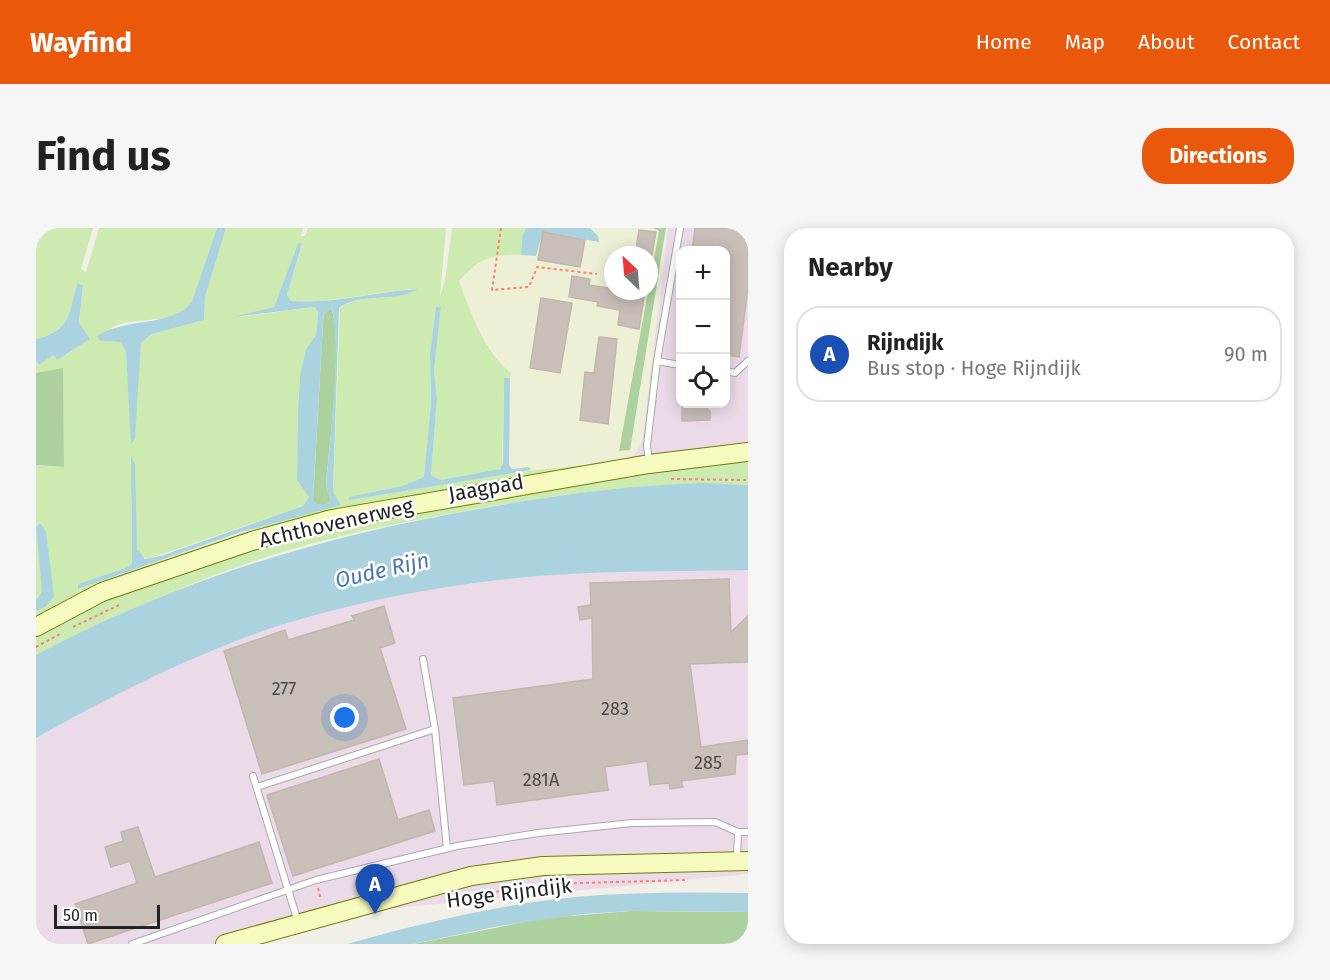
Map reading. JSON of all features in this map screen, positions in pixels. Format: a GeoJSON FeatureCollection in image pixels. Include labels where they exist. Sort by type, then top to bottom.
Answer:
{"type":"FeatureCollection","features":[{"type":"Feature","properties":{"kind":"street","name":"Achthovenerweg"},"geometry":{"type":"LineString","coordinates":[[36,627],[102,592],[252,541],[332,519],[649,464],[748,452]]}},
{"type":"Feature","properties":{"kind":"street","name":"Hoge Rijndijk"},"geometry":{"type":"LineString","coordinates":[[225,944],[471,876],[543,866],[743,861]]}},
{"type":"Feature","properties":{"kind":"lane"},"geometry":{"type":"LineString","coordinates":[[649,464],[647,445],[657,362],[680,228]]}},
{"type":"Feature","properties":{"kind":"lane"},"geometry":{"type":"LineString","coordinates":[[730,372],[735,373],[748,361]]}},
{"type":"Feature","properties":{"kind":"lane"},"geometry":{"type":"LineString","coordinates":[[657,362],[676,364]]}},
{"type":"Feature","properties":{"kind":"lane"},"geometry":{"type":"LineString","coordinates":[[423,659],[435,729],[447,848]]}},
{"type":"Feature","properties":{"kind":"lane"},"geometry":{"type":"LineString","coordinates":[[257,787],[435,729]]}},
{"type":"Feature","properties":{"kind":"lane"},"geometry":{"type":"LineString","coordinates":[[253,776],[290,890],[298,923]]}},
{"type":"Feature","properties":{"kind":"lane"},"geometry":{"type":"LineString","coordinates":[[132,944],[316,880],[447,848],[538,833],[632,823],[715,822],[738,832],[748,832]]}},
{"type":"Feature","properties":{"kind":"lane","name":"Hoge Rijndijk"},"geometry":{"type":"LineString","coordinates":[[738,832],[743,861]]}},
{"type":"Feature","properties":{"kind":"path"},"geometry":{"type":"LineString","coordinates":[[501,228],[492,290],[529,287],[537,267],[597,274]]}},
{"type":"Feature","properties":{"kind":"path"},"geometry":{"type":"LineString","coordinates":[[661,479],[748,480]]}},
{"type":"Feature","properties":{"kind":"path"},"geometry":{"type":"LineString","coordinates":[[71,628],[124,602]]}},
{"type":"Feature","properties":{"kind":"path"},"geometry":{"type":"LineString","coordinates":[[36,647],[60,634]]}},
{"type":"Feature","properties":{"kind":"path","name":"Hoge Rijndijk"},"geometry":{"type":"LineString","coordinates":[[455,898],[546,884],[688,880]]}},
{"type":"Feature","properties":{"kind":"shaded area"},"geometry":{"type":"Polygon","coordinates":[[[668,228],[748,228],[748,447],[632,458],[642,442],[668,228]]]}},
{"type":"Feature","properties":{"kind":"shaded area"},"geometry":{"type":"Polygon","coordinates":[[[748,558],[748,874],[324,915],[239,944],[36,944],[36,731],[251,627],[429,582],[748,558]]]}},
{"type":"Feature","properties":{"kind":"green space"},"geometry":{"type":"Polygon","coordinates":[[[36,228],[93,228],[81,269],[86,272],[99,228],[217,228],[192,301],[183,311],[159,319],[119,325],[108,331],[100,341],[120,342],[126,351],[132,445],[141,343],[152,334],[204,320],[205,297],[226,228],[303,228],[301,236],[305,236],[308,228],[446,228],[440,297],[445,280],[452,228],[526,228],[522,237],[521,255],[501,255],[486,259],[473,267],[459,281],[486,343],[511,373],[510,378],[504,379],[502,467],[494,472],[441,480],[431,475],[437,398],[434,371],[441,308],[436,307],[430,353],[431,402],[424,477],[402,486],[348,497],[348,499],[475,477],[748,447],[748,485],[649,486],[584,492],[487,507],[342,536],[285,551],[200,581],[117,616],[36,655],[36,465],[63,467],[63,369],[36,373],[36,361],[39,365],[52,354],[57,360],[90,339],[79,322],[83,285],[77,283],[69,312],[62,326],[36,339],[36,228]],[[298,243],[274,307],[239,317],[314,307],[318,312],[316,335],[306,349],[300,375],[298,409],[297,479],[309,497],[303,506],[148,559],[140,555],[137,549],[131,492],[132,563],[128,567],[78,584],[78,589],[338,500],[333,491],[340,308],[358,300],[399,296],[417,289],[322,301],[291,301],[287,295],[302,245],[298,243]]]}},
{"type":"Feature","properties":{"kind":"green space"},"geometry":{"type":"Polygon","coordinates":[[[590,228],[653,228],[659,231],[656,246],[604,246],[604,300],[646,300],[619,451],[630,450],[656,300],[658,300],[658,286],[668,228],[642,442],[632,458],[530,471],[510,468],[508,417],[511,373],[502,365],[472,318],[459,281],[476,263],[499,254],[535,257],[543,232],[585,240],[598,236],[590,228]]]}},
{"type":"Feature","properties":{"kind":"green space"},"geometry":{"type":"Polygon","coordinates":[[[653,228],[666,228],[658,277],[656,246],[659,231],[653,228]]]}},
{"type":"Feature","properties":{"kind":"green space"},"geometry":{"type":"Polygon","coordinates":[[[646,300],[654,300],[630,450],[619,451],[646,300]]]}},
{"type":"Feature","properties":{"kind":"green space"},"geometry":{"type":"Polygon","coordinates":[[[331,308],[335,323],[336,368],[326,486],[331,501],[327,504],[316,504],[313,501],[323,322],[324,314],[331,308]]]}},
{"type":"Feature","properties":{"kind":"green space"},"geometry":{"type":"Polygon","coordinates":[[[63,368],[64,467],[36,465],[36,373],[63,368]]]}},
{"type":"Feature","properties":{"kind":"green space"},"geometry":{"type":"Polygon","coordinates":[[[631,911],[748,912],[748,944],[413,944],[545,918],[631,911]]]}},
{"type":"Feature","properties":{"kind":"water"},"geometry":{"type":"Polygon","coordinates":[[[217,228],[226,228],[205,297],[204,320],[152,334],[141,343],[135,438],[131,445],[126,351],[120,342],[100,341],[97,336],[122,326],[175,315],[185,309],[192,301],[217,228]]]}},
{"type":"Feature","properties":{"kind":"water"},"geometry":{"type":"Polygon","coordinates":[[[526,228],[590,228],[598,236],[599,242],[543,232],[536,256],[521,255],[522,237],[526,228]]]}},
{"type":"Feature","properties":{"kind":"water"},"geometry":{"type":"Polygon","coordinates":[[[298,243],[302,244],[287,295],[291,301],[323,301],[418,289],[400,296],[357,300],[339,308],[333,491],[341,505],[241,532],[78,589],[78,584],[128,567],[132,563],[131,456],[135,464],[137,549],[145,559],[161,556],[303,506],[309,497],[297,480],[300,375],[306,349],[316,335],[318,312],[314,307],[233,317],[274,307],[298,243]],[[331,308],[324,314],[323,322],[313,500],[316,504],[327,504],[331,501],[326,486],[334,394],[336,342],[331,308]]]}},
{"type":"Feature","properties":{"kind":"water"},"geometry":{"type":"Polygon","coordinates":[[[77,283],[83,285],[79,322],[90,339],[57,360],[53,355],[39,365],[36,361],[36,339],[47,336],[62,326],[69,312],[77,283]]]}},
{"type":"Feature","properties":{"kind":"water"},"geometry":{"type":"Polygon","coordinates":[[[436,307],[441,307],[434,371],[437,398],[431,475],[441,480],[500,469],[503,463],[504,378],[510,378],[509,465],[512,469],[529,467],[531,470],[349,500],[348,497],[402,486],[424,477],[431,402],[430,353],[436,307]]]}},
{"type":"Feature","properties":{"kind":"water","name":"Oude Rijn"},"geometry":{"type":"Polygon","coordinates":[[[703,483],[748,485],[748,570],[545,575],[458,585],[370,601],[284,624],[222,646],[126,690],[36,738],[36,655],[141,605],[195,584],[304,548],[416,521],[588,492],[703,483]]]}},
{"type":"Feature","properties":{"kind":"water"},"geometry":{"type":"Polygon","coordinates":[[[41,524],[46,532],[54,596],[46,606],[36,611],[36,601],[42,591],[36,526],[41,524]]]}},
{"type":"Feature","properties":{"kind":"water"},"geometry":{"type":"Polygon","coordinates":[[[639,893],[748,893],[748,912],[631,911],[583,914],[499,926],[413,944],[347,944],[460,916],[546,900],[639,893]]]}},
{"type":"Feature","properties":{"kind":"building"},"geometry":{"type":"Polygon","coordinates":[[[695,228],[748,228],[748,287],[739,357],[730,356],[730,246],[693,246],[695,228]]]}},
{"type":"Feature","properties":{"kind":"building"},"geometry":{"type":"Polygon","coordinates":[[[639,230],[656,232],[654,246],[636,246],[639,230]]]}},
{"type":"Feature","properties":{"kind":"building"},"geometry":{"type":"Polygon","coordinates":[[[543,232],[585,240],[580,267],[538,260],[543,232]]]}},
{"type":"Feature","properties":{"kind":"building"},"geometry":{"type":"Polygon","coordinates":[[[572,276],[590,279],[589,285],[604,288],[604,300],[644,300],[639,329],[618,325],[620,310],[597,306],[598,302],[569,297],[572,276]]]}},
{"type":"Feature","properties":{"kind":"building"},"geometry":{"type":"Polygon","coordinates":[[[541,298],[572,303],[560,373],[530,368],[541,298]]]}},
{"type":"Feature","properties":{"kind":"building"},"geometry":{"type":"Polygon","coordinates":[[[599,337],[617,339],[608,424],[580,420],[585,372],[594,373],[599,337]]]}},
{"type":"Feature","properties":{"kind":"building"},"geometry":{"type":"Polygon","coordinates":[[[682,408],[707,408],[710,412],[710,420],[682,421],[682,408]]]}},
{"type":"Feature","properties":{"kind":"building"},"geometry":{"type":"Polygon","coordinates":[[[729,579],[731,632],[748,616],[748,662],[690,664],[701,747],[748,740],[748,754],[736,755],[735,774],[681,781],[683,787],[670,789],[669,783],[650,785],[647,761],[605,767],[608,790],[497,805],[494,781],[464,785],[453,698],[593,679],[592,618],[580,620],[578,607],[591,605],[590,583],[729,579]]]}},
{"type":"Feature","properties":{"kind":"building"},"geometry":{"type":"Polygon","coordinates":[[[384,606],[395,643],[380,648],[406,729],[262,774],[224,651],[285,630],[288,640],[354,620],[352,616],[384,606]]]}},
{"type":"Feature","properties":{"kind":"building"},"geometry":{"type":"Polygon","coordinates":[[[379,759],[398,820],[429,810],[435,831],[293,876],[267,795],[379,759]]]}},
{"type":"Feature","properties":{"kind":"building"},"geometry":{"type":"Polygon","coordinates":[[[138,827],[155,877],[259,842],[272,883],[88,944],[75,904],[137,883],[130,861],[111,867],[105,847],[123,841],[121,832],[138,827]]]}},
{"type":"Feature","properties":{"kind":"place","name":"Rijndijk"},"geometry":{"type":"Point","coordinates":[375,914]}}]}
